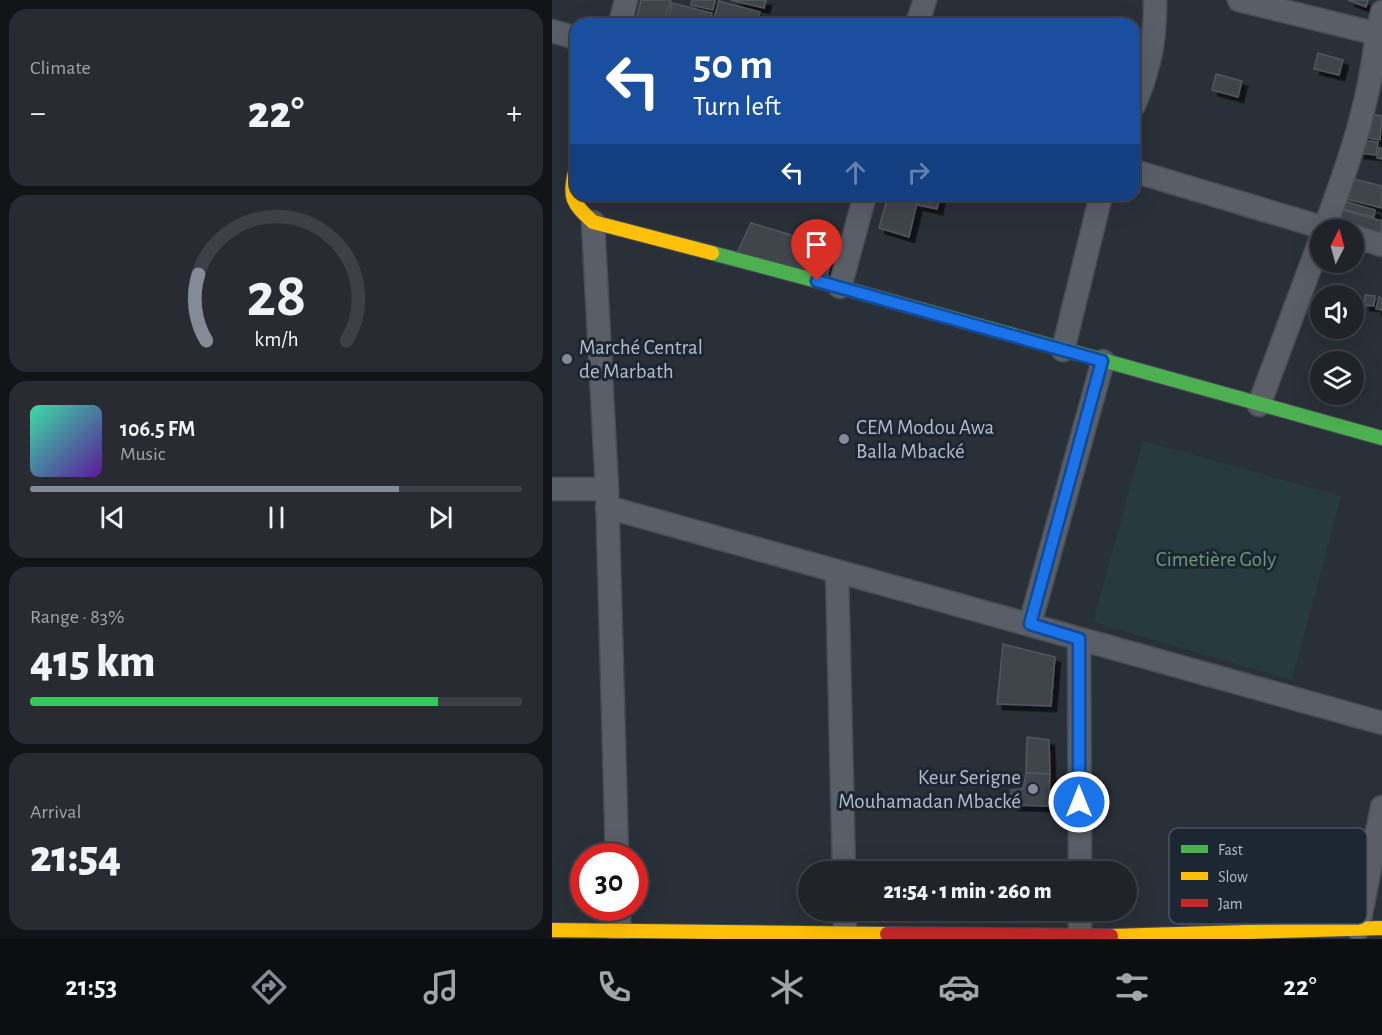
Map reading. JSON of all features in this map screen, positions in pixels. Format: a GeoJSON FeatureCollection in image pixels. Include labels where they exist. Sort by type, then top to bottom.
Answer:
{"type":"FeatureCollection","features":[{"type":"Feature","properties":{"kind":"street"},"geometry":{"type":"LineString","coordinates":[[622,18],[626,0]]}},
{"type":"Feature","properties":{"kind":"street"},"geometry":{"type":"LineString","coordinates":[[919,18],[925,0]]}},
{"type":"Feature","properties":{"kind":"street"},"geometry":{"type":"LineString","coordinates":[[1140,90],[1156,25],[1155,0]]}},
{"type":"Feature","properties":{"kind":"street"},"geometry":{"type":"LineString","coordinates":[[1239,0],[1380,27],[1356,141],[1329,219]]}},
{"type":"Feature","properties":{"kind":"street"},"geometry":{"type":"LineString","coordinates":[[552,31],[570,36]]}},
{"type":"Feature","properties":{"kind":"street"},"geometry":{"type":"LineString","coordinates":[[1140,173],[1310,227]]}},
{"type":"Feature","properties":{"kind":"street"},"geometry":{"type":"LineString","coordinates":[[573,201],[593,222],[840,287],[1382,438]]}},
{"type":"Feature","properties":{"kind":"street"},"geometry":{"type":"LineString","coordinates":[[840,287],[863,201]]}},
{"type":"Feature","properties":{"kind":"street"},"geometry":{"type":"LineString","coordinates":[[1063,350],[1100,201]]}},
{"type":"Feature","properties":{"kind":"street"},"geometry":{"type":"LineString","coordinates":[[593,222],[607,498],[617,843]]}},
{"type":"Feature","properties":{"kind":"street"},"geometry":{"type":"LineString","coordinates":[[1364,239],[1382,245]]}},
{"type":"Feature","properties":{"kind":"street"},"geometry":{"type":"LineString","coordinates":[[1259,405],[1310,271]]}},
{"type":"Feature","properties":{"kind":"street"},"geometry":{"type":"LineString","coordinates":[[1030,624],[1102,361]]}},
{"type":"Feature","properties":{"kind":"street"},"geometry":{"type":"LineString","coordinates":[[552,489],[607,498],[837,573],[1030,624],[1382,723]]}},
{"type":"Feature","properties":{"kind":"street"},"geometry":{"type":"LineString","coordinates":[[837,573],[844,861]]}},
{"type":"Feature","properties":{"kind":"street"},"geometry":{"type":"LineString","coordinates":[[1079,639],[1080,861]]}},
{"type":"Feature","properties":{"kind":"street"},"geometry":{"type":"LineString","coordinates":[[1367,883],[1382,807]]}},
{"type":"Feature","properties":{"kind":"street"},"geometry":{"type":"LineString","coordinates":[[1080,921],[1080,938]]}},
{"type":"Feature","properties":{"kind":"street"},"geometry":{"type":"LineString","coordinates":[[1358,929],[1359,924]]}},
{"type":"Feature","properties":{"kind":"street"},"geometry":{"type":"LineString","coordinates":[[552,930],[619,935],[845,927],[1080,938],[1382,928]]}},
{"type":"Feature","properties":{"kind":"green space","name":"Cimetière Goly"},"geometry":{"type":"Polygon","coordinates":[[[1143,441],[1341,496],[1292,680],[1093,622],[1143,441]]]}},
{"type":"Feature","properties":{"kind":"building"},"geometry":{"type":"Polygon","coordinates":[[[641,0],[671,0],[666,18],[636,18],[641,0]]]}},
{"type":"Feature","properties":{"kind":"building"},"geometry":{"type":"Polygon","coordinates":[[[692,0],[715,0],[713,10],[691,5],[692,0]]]}},
{"type":"Feature","properties":{"kind":"building"},"geometry":{"type":"Polygon","coordinates":[[[730,0],[766,0],[764,8],[730,0]]]}},
{"type":"Feature","properties":{"kind":"building"},"geometry":{"type":"Polygon","coordinates":[[[1348,0],[1368,0],[1366,7],[1348,0]]]}},
{"type":"Feature","properties":{"kind":"building"},"geometry":{"type":"Polygon","coordinates":[[[719,1],[760,12],[758,18],[714,18],[719,1]]]}},
{"type":"Feature","properties":{"kind":"building"},"geometry":{"type":"Polygon","coordinates":[[[672,3],[712,13],[711,18],[668,18],[672,3]]]}},
{"type":"Feature","properties":{"kind":"building"},"geometry":{"type":"Polygon","coordinates":[[[1318,53],[1343,60],[1339,75],[1314,69],[1318,53]]]}},
{"type":"Feature","properties":{"kind":"building"},"geometry":{"type":"Polygon","coordinates":[[[1216,74],[1242,81],[1238,97],[1212,90],[1216,74]]]}},
{"type":"Feature","properties":{"kind":"building"},"geometry":{"type":"Polygon","coordinates":[[[1367,113],[1382,116],[1380,140],[1362,137],[1367,113]]]}},
{"type":"Feature","properties":{"kind":"building"},"geometry":{"type":"Polygon","coordinates":[[[1361,140],[1378,142],[1376,155],[1359,153],[1361,140]]]}},
{"type":"Feature","properties":{"kind":"building"},"geometry":{"type":"Polygon","coordinates":[[[1379,148],[1382,148],[1382,159],[1377,158],[1379,148]]]}},
{"type":"Feature","properties":{"kind":"building"},"geometry":{"type":"Polygon","coordinates":[[[1354,179],[1382,186],[1382,208],[1346,199],[1350,182],[1354,182],[1354,179]]]}},
{"type":"Feature","properties":{"kind":"building"},"geometry":{"type":"Polygon","coordinates":[[[886,201],[917,203],[909,237],[879,228],[886,201]]]}},
{"type":"Feature","properties":{"kind":"building"},"geometry":{"type":"Polygon","coordinates":[[[919,201],[939,201],[937,209],[918,205],[919,201]]]}},
{"type":"Feature","properties":{"kind":"building"},"geometry":{"type":"Polygon","coordinates":[[[1344,201],[1375,210],[1374,217],[1342,209],[1344,201]]]}},
{"type":"Feature","properties":{"kind":"building"},"geometry":{"type":"Polygon","coordinates":[[[1339,209],[1382,221],[1382,236],[1364,231],[1364,219],[1336,219],[1339,209]]]}},
{"type":"Feature","properties":{"kind":"building"},"geometry":{"type":"Polygon","coordinates":[[[751,223],[835,248],[826,280],[737,253],[751,223]]]}},
{"type":"Feature","properties":{"kind":"building"},"geometry":{"type":"Polygon","coordinates":[[[1365,295],[1375,296],[1374,306],[1364,305],[1365,295]]]}},
{"type":"Feature","properties":{"kind":"building"},"geometry":{"type":"Polygon","coordinates":[[[1379,297],[1382,298],[1382,310],[1376,309],[1379,297]]]}},
{"type":"Feature","properties":{"kind":"building"},"geometry":{"type":"Polygon","coordinates":[[[1003,644],[1055,657],[1051,706],[997,704],[1003,644]]]}},
{"type":"Feature","properties":{"kind":"building"},"geometry":{"type":"Polygon","coordinates":[[[1027,737],[1049,740],[1050,774],[1026,773],[1027,737]]]}},
{"type":"Feature","properties":{"kind":"building","name":"Keur Serigne Mouhamadan Mbacké"},"geometry":{"type":"Polygon","coordinates":[[[1026,773],[1050,774],[1049,806],[1012,805],[1011,790],[1023,789],[1026,773]]]}},
{"type":"Feature","properties":{"kind":"traffic: fast"},"geometry":{"type":"LineString","coordinates":[[712,253],[1382,438]]}},
{"type":"Feature","properties":{"kind":"traffic: slow"},"geometry":{"type":"LineString","coordinates":[[575,201],[580,210],[593,222],[712,253]]}},
{"type":"Feature","properties":{"kind":"traffic: slow"},"geometry":{"type":"LineString","coordinates":[[1111,936],[1382,928]]}},
{"type":"Feature","properties":{"kind":"traffic: slow"},"geometry":{"type":"LineString","coordinates":[[552,930],[887,934]]}},
{"type":"Feature","properties":{"kind":"traffic: jam"},"geometry":{"type":"LineString","coordinates":[[887,934],[1111,936]]}},
{"type":"Feature","properties":{"kind":"place","name":"Marché Central de Marbath"},"geometry":{"type":"Point","coordinates":[567,359]}},
{"type":"Feature","properties":{"kind":"place","name":"CEM Modou Awa Balla Mbacké"},"geometry":{"type":"Point","coordinates":[844,439]}},
{"type":"Feature","properties":{"kind":"place","name":"Keur Serigne Mouhamadan Mbacké"},"geometry":{"type":"Point","coordinates":[1033,789]}},
{"type":"Feature","properties":{"kind":"route"},"geometry":{"type":"LineString","coordinates":[[817,281],[1102,361],[1030,624],[1079,639],[1079,802]]}}]}
